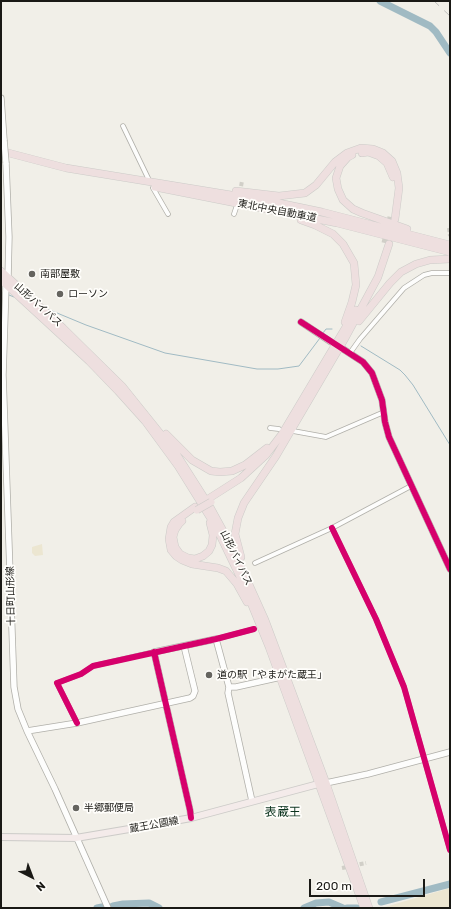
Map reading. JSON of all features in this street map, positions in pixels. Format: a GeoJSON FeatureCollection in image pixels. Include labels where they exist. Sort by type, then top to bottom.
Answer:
{"type":"FeatureCollection","features":[{"type":"Feature","properties":{"kind":"highway"},"geometry":{"type":"LineString","coordinates":[[151,183],[290,196],[305,193],[316,185],[335,162],[347,153],[361,148],[373,148],[383,153],[392,161],[397,173],[399,188],[393,218],[395,192],[392,172],[387,163],[379,156],[368,152],[358,153],[348,157],[340,166],[336,178],[338,190],[344,200],[353,209],[362,213],[404,228],[450,241]]}},
{"type":"Feature","properties":{"kind":"highway","name":"東北中央自動車道"},"geometry":{"type":"LineString","coordinates":[[1,151],[54,166],[274,202],[322,212],[450,245]]}},
{"type":"Feature","properties":{"kind":"highway","name":"東北中央自動車道"},"geometry":{"type":"LineString","coordinates":[[104,175],[175,191],[337,223],[450,252]]}},
{"type":"Feature","properties":{"kind":"highway"},"geometry":{"type":"LineString","coordinates":[[175,191],[208,201],[276,214],[309,223],[333,234],[350,254],[354,262],[356,277],[356,285],[342,338]]}},
{"type":"Feature","properties":{"kind":"highway"},"geometry":{"type":"LineString","coordinates":[[265,620],[262,606],[240,555],[235,534],[238,518],[244,503],[292,431],[342,338],[375,272],[387,243]]}},
{"type":"Feature","properties":{"kind":"highway"},"geometry":{"type":"LineString","coordinates":[[210,500],[250,471],[266,455],[342,338],[390,282],[401,272],[416,264],[430,260],[450,260]]}},
{"type":"Feature","properties":{"kind":"highway","name":"山形バイパス"},"geometry":{"type":"LineString","coordinates":[[1,271],[5,281],[60,333],[127,401],[163,444],[209,516],[229,552],[242,581],[323,783],[370,908]]}},
{"type":"Feature","properties":{"kind":"highway","name":"山形バイパス"},"geometry":{"type":"LineString","coordinates":[[5,281],[63,328],[130,396],[175,452],[206,500],[233,549],[265,620],[323,783],[364,908]]}},
{"type":"Feature","properties":{"kind":"highway"},"geometry":{"type":"LineString","coordinates":[[130,396],[192,460],[211,471],[232,471],[245,465],[260,454],[281,431]]}},
{"type":"Feature","properties":{"kind":"highway"},"geometry":{"type":"LineString","coordinates":[[269,647],[237,584],[226,571],[218,568],[192,564],[176,556],[171,550],[169,533],[174,522],[250,475],[273,453],[292,431]]}},
{"type":"Feature","properties":{"kind":"highway"},"geometry":{"type":"LineString","coordinates":[[196,508],[179,524],[175,530],[173,537],[175,547],[180,554],[188,558],[195,559],[209,551],[214,535],[209,516]]}},
{"type":"Feature","properties":{"kind":"main road","name":"蔵王公園線"},"geometry":{"type":"LineString","coordinates":[[1,837],[76,838],[191,818],[323,783]]}},
{"type":"Feature","properties":{"kind":"street","name":"十日町山形線"},"geometry":{"type":"LineString","coordinates":[[1,98],[6,163],[9,237],[5,281],[3,375],[14,682],[18,709],[27,731],[55,789],[108,908]]}},
{"type":"Feature","properties":{"kind":"street"},"geometry":{"type":"LineString","coordinates":[[122,126],[168,214]]}},
{"type":"Feature","properties":{"kind":"street"},"geometry":{"type":"LineString","coordinates":[[234,214],[236,208]]}},
{"type":"Feature","properties":{"kind":"street"},"geometry":{"type":"LineString","coordinates":[[350,353],[404,288],[424,275],[432,273],[450,273]]}},
{"type":"Feature","properties":{"kind":"street"},"geometry":{"type":"LineString","coordinates":[[301,322],[331,342]]}},
{"type":"Feature","properties":{"kind":"street"},"geometry":{"type":"LineString","coordinates":[[343,349],[363,362],[372,373],[382,400],[389,437],[450,569]]}},
{"type":"Feature","properties":{"kind":"street"},"geometry":{"type":"LineString","coordinates":[[292,431],[326,437],[384,412]]}},
{"type":"Feature","properties":{"kind":"street"},"geometry":{"type":"LineString","coordinates":[[270,428],[281,431]]}},
{"type":"Feature","properties":{"kind":"street"},"geometry":{"type":"LineString","coordinates":[[255,563],[332,528],[411,486]]}},
{"type":"Feature","properties":{"kind":"street"},"geometry":{"type":"LineString","coordinates":[[332,528],[376,619],[397,667],[425,759],[450,850]]}},
{"type":"Feature","properties":{"kind":"street"},"geometry":{"type":"LineString","coordinates":[[77,724],[57,683],[81,674],[92,666],[216,639],[254,629]]}},
{"type":"Feature","properties":{"kind":"street"},"geometry":{"type":"LineString","coordinates":[[216,639],[229,687],[228,693],[252,801]]}},
{"type":"Feature","properties":{"kind":"street"},"geometry":{"type":"LineString","coordinates":[[27,731],[77,724],[190,698],[195,691],[184,646]]}},
{"type":"Feature","properties":{"kind":"street"},"geometry":{"type":"LineString","coordinates":[[154,652],[191,818]]}},
{"type":"Feature","properties":{"kind":"street"},"geometry":{"type":"LineString","coordinates":[[229,687],[236,688],[281,677]]}},
{"type":"Feature","properties":{"kind":"street"},"geometry":{"type":"LineString","coordinates":[[323,783],[368,774],[450,752]]}},
{"type":"Feature","properties":{"kind":"shaded area"},"geometry":{"type":"Polygon","coordinates":[[[42,544],[43,555],[35,556],[32,553],[32,547],[42,544]]]}},
{"type":"Feature","properties":{"kind":"shaded area"},"geometry":{"type":"Polygon","coordinates":[[[450,888],[450,908],[385,907],[450,888]]]}},
{"type":"Feature","properties":{"kind":"waterway"},"geometry":{"type":"LineString","coordinates":[[380,1],[430,26],[436,32],[450,53]]}},
{"type":"Feature","properties":{"kind":"waterway"},"geometry":{"type":"LineString","coordinates":[[9,295],[14,297]]}},
{"type":"Feature","properties":{"kind":"waterway"},"geometry":{"type":"LineString","coordinates":[[45,308],[86,325],[165,353],[257,369],[278,369],[299,366],[320,338]]}},
{"type":"Feature","properties":{"kind":"waterway"},"geometry":{"type":"LineString","coordinates":[[323,333],[326,329],[332,329]]}},
{"type":"Feature","properties":{"kind":"waterway"},"geometry":{"type":"LineString","coordinates":[[361,346],[400,370],[405,375],[413,385],[450,445]]}},
{"type":"Feature","properties":{"kind":"waterway"},"geometry":{"type":"LineString","coordinates":[[381,902],[450,884]]}},
{"type":"Feature","properties":{"kind":"waterway"},"geometry":{"type":"LineString","coordinates":[[304,908],[316,903],[329,902],[343,908]]}},
{"type":"Feature","properties":{"kind":"waterway"},"geometry":{"type":"LineString","coordinates":[[113,906],[149,903],[159,908]]}},
{"type":"Feature","properties":{"kind":"waterway"},"geometry":{"type":"LineString","coordinates":[[97,908],[102,907]]}},
{"type":"Feature","properties":{"kind":"waterway"},"geometry":{"type":"LineString","coordinates":[[347,908],[357,908]]}},
{"type":"Feature","properties":{"kind":"tunnel"},"geometry":{"type":"LineString","coordinates":[[240,192],[242,181]]}},
{"type":"Feature","properties":{"kind":"tunnel"},"geometry":{"type":"LineString","coordinates":[[385,243],[391,217]]}},
{"type":"Feature","properties":{"kind":"tunnel"},"geometry":{"type":"LineString","coordinates":[[449,228],[450,236]]}},
{"type":"Feature","properties":{"kind":"tunnel"},"geometry":{"type":"LineString","coordinates":[[342,868],[366,863]]}},
{"type":"Feature","properties":{"kind":"railway"},"geometry":{"type":"LineString","coordinates":[[434,1],[450,16]]}},
{"type":"Feature","properties":{"kind":"cycle path"},"geometry":{"type":"LineString","coordinates":[[301,322],[363,362],[372,373],[382,400],[389,437],[450,569]]}},
{"type":"Feature","properties":{"kind":"cycle path"},"geometry":{"type":"LineString","coordinates":[[332,528],[376,619],[404,687],[450,850]]}},
{"type":"Feature","properties":{"kind":"cycle path"},"geometry":{"type":"LineString","coordinates":[[77,723],[57,683],[81,674],[93,666],[216,639],[254,629]]}},
{"type":"Feature","properties":{"kind":"cycle path"},"geometry":{"type":"LineString","coordinates":[[154,652],[191,818]]}},
{"type":"Feature","properties":{"kind":"place","name":"南部屋敷"},"geometry":{"type":"Point","coordinates":[32,274]}},
{"type":"Feature","properties":{"kind":"place","name":"ローソン"},"geometry":{"type":"Point","coordinates":[60,294]}},
{"type":"Feature","properties":{"kind":"place","name":"道の駅「やまがた蔵王」"},"geometry":{"type":"Point","coordinates":[209,675]}},
{"type":"Feature","properties":{"kind":"place","name":"半郷郵便局"},"geometry":{"type":"Point","coordinates":[76,808]}},
{"type":"Feature","properties":{"kind":"district","name":"表蔵王"},"geometry":{"type":"Point","coordinates":[283,813]}}]}
